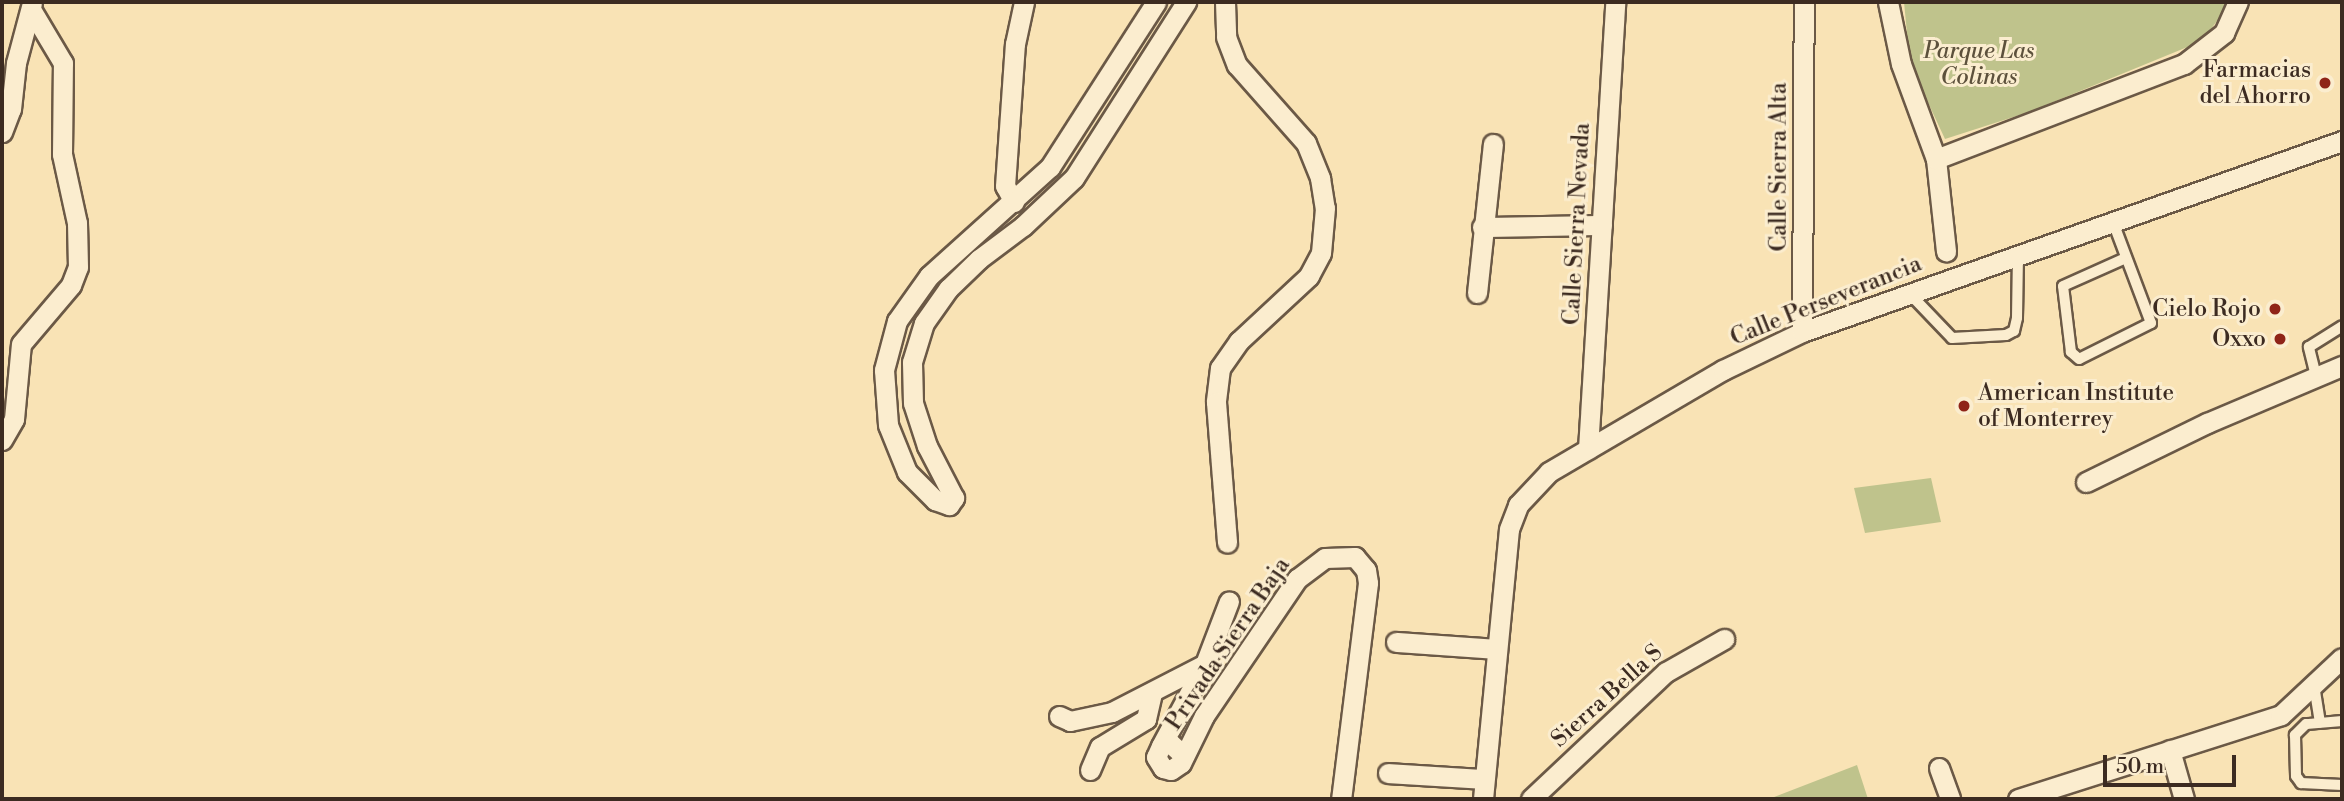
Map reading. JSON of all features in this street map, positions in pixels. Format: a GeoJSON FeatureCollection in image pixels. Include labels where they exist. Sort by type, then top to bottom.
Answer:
{"type":"FeatureCollection","features":[{"type":"Feature","properties":{"kind":"street"},"geometry":{"type":"LineString","coordinates":[[1014,202],[1005,186],[1015,44],[1024,2]]}},
{"type":"Feature","properties":{"kind":"street"},"geometry":{"type":"LineString","coordinates":[[1156,2],[1064,149],[1014,202],[929,276],[897,321],[888,345],[883,399],[898,455],[915,483],[948,505],[954,501],[953,490],[927,446],[913,403],[912,362],[924,323],[948,289],[979,259],[1023,226],[1074,178],[1185,2]]}},
{"type":"Feature","properties":{"kind":"street"},"geometry":{"type":"LineString","coordinates":[[1225,2],[1226,37],[1237,65],[1306,144],[1320,178],[1325,208],[1321,253],[1309,276],[1239,341],[1220,368],[1216,402],[1227,543]]}},
{"type":"Feature","properties":{"kind":"street","name":"Calle Sierra Nevada"},"geometry":{"type":"LineString","coordinates":[[1588,449],[1615,2]]}},
{"type":"Feature","properties":{"kind":"street","name":"Calle Sierra Alta"},"geometry":{"type":"LineString","coordinates":[[1802,332],[1804,2]]}},
{"type":"Feature","properties":{"kind":"street"},"geometry":{"type":"LineString","coordinates":[[1888,2],[1901,64],[1936,159],[1946,251]]}},
{"type":"Feature","properties":{"kind":"street"},"geometry":{"type":"LineString","coordinates":[[1936,159],[2184,64],[2224,33],[2238,2]]}},
{"type":"Feature","properties":{"kind":"street"},"geometry":{"type":"LineString","coordinates":[[2,132],[11,109],[16,63],[32,6]]}},
{"type":"Feature","properties":{"kind":"street"},"geometry":{"type":"LineString","coordinates":[[2,440],[14,419],[20,344],[71,285],[78,267],[77,223],[62,155],[63,63],[32,6]]}},
{"type":"Feature","properties":{"kind":"street","name":"Calle Perseverancia"},"geometry":{"type":"LineString","coordinates":[[1483,799],[1495,649],[1509,529],[1518,505],[1549,472],[1723,370],[1802,332],[2342,141]]}},
{"type":"Feature","properties":{"kind":"street"},"geometry":{"type":"LineString","coordinates":[[1477,292],[1493,144]]}},
{"type":"Feature","properties":{"kind":"street"},"geometry":{"type":"LineString","coordinates":[[1482,227],[1602,225]]}},
{"type":"Feature","properties":{"kind":"street"},"geometry":{"type":"LineString","coordinates":[[2086,482],[2207,423],[2342,366]]}},
{"type":"Feature","properties":{"kind":"street","name":"Privada Sierra Baja"},"geometry":{"type":"LineString","coordinates":[[1228,601],[1205,664],[1161,746],[1170,743],[1183,755],[1297,579],[1325,558],[1355,557],[1366,570],[1368,583],[1341,799]]}},
{"type":"Feature","properties":{"kind":"street","name":"Sierra Bella S"},"geometry":{"type":"LineString","coordinates":[[1531,799],[1666,672],[1724,639]]}},
{"type":"Feature","properties":{"kind":"street"},"geometry":{"type":"LineString","coordinates":[[1396,642],[1495,649]]}},
{"type":"Feature","properties":{"kind":"street"},"geometry":{"type":"LineString","coordinates":[[2018,799],[2281,715],[2328,678],[2342,658]]}},
{"type":"Feature","properties":{"kind":"street"},"geometry":{"type":"LineString","coordinates":[[1059,716],[1070,722],[1098,717],[1152,694],[1205,664]]}},
{"type":"Feature","properties":{"kind":"street"},"geometry":{"type":"LineString","coordinates":[[1090,770],[1100,747],[1146,719],[1152,694]]}},
{"type":"Feature","properties":{"kind":"street"},"geometry":{"type":"LineString","coordinates":[[2170,750],[2183,799]]}},
{"type":"Feature","properties":{"kind":"street"},"geometry":{"type":"LineString","coordinates":[[1939,768],[1950,799]]}},
{"type":"Feature","properties":{"kind":"street"},"geometry":{"type":"LineString","coordinates":[[1388,773],[1484,779]]}},
{"type":"Feature","properties":{"kind":"lane"},"geometry":{"type":"LineString","coordinates":[[2113,222],[2126,258],[2150,325],[2079,359],[2071,352],[2063,286],[2126,258]]}},
{"type":"Feature","properties":{"kind":"lane"},"geometry":{"type":"LineString","coordinates":[[1909,292],[1952,338],[1964,341],[2010,334],[2017,318],[2018,255]]}},
{"type":"Feature","properties":{"kind":"lane"},"geometry":{"type":"LineString","coordinates":[[2316,376],[2309,347],[2342,326]]}},
{"type":"Feature","properties":{"kind":"lane"},"geometry":{"type":"LineString","coordinates":[[2320,723],[2328,678]]}},
{"type":"Feature","properties":{"kind":"lane"},"geometry":{"type":"LineString","coordinates":[[2342,721],[2320,723],[2297,730],[2296,776],[2305,785],[2342,786]]}},
{"type":"Feature","properties":{"kind":"green space","name":"Parque Las Colinas"},"geometry":{"type":"Polygon","coordinates":[[[1904,2],[2228,2],[2229,5],[2202,41],[2029,112],[1945,139],[1910,64],[1904,2]]]}},
{"type":"Feature","properties":{"kind":"green space"},"geometry":{"type":"Polygon","coordinates":[[[1931,478],[1941,522],[1865,533],[1854,488],[1931,478]]]}},
{"type":"Feature","properties":{"kind":"green space"},"geometry":{"type":"Polygon","coordinates":[[[1857,765],[1868,799],[1769,799],[1857,765]]]}},
{"type":"Feature","properties":{"kind":"place","name":"Farmacias del Ahorro"},"geometry":{"type":"Point","coordinates":[2325,83]}},
{"type":"Feature","properties":{"kind":"place","name":"Cielo Rojo"},"geometry":{"type":"Point","coordinates":[2275,309]}},
{"type":"Feature","properties":{"kind":"place","name":"Oxxo"},"geometry":{"type":"Point","coordinates":[2280,339]}},
{"type":"Feature","properties":{"kind":"place","name":"American Institute of Monterrey"},"geometry":{"type":"Point","coordinates":[1964,406]}}]}
